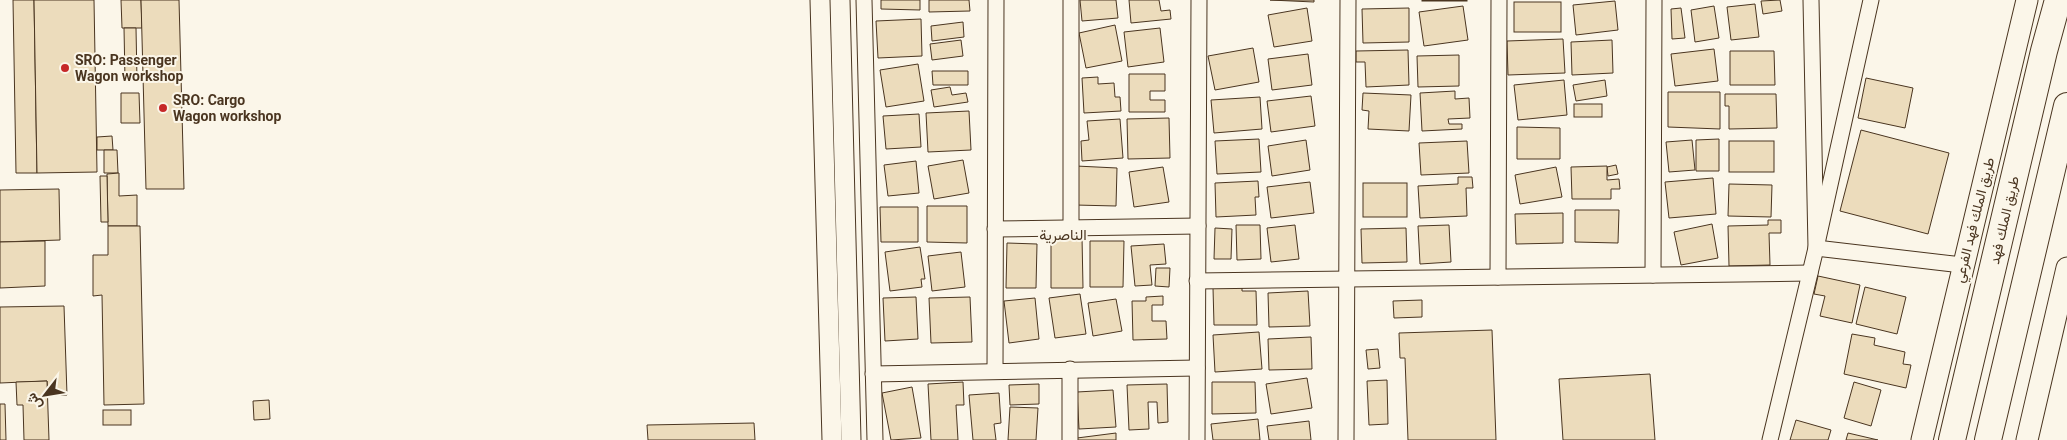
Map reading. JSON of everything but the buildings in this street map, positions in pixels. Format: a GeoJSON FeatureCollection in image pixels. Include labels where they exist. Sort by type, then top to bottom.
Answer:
{"type":"FeatureCollection","features":[{"type":"Feature","properties":{"kind":"highway","name":"طريق الملك فهد"},"geometry":{"type":"LineString","coordinates":[[1952,440],[2044,51],[2058,0]]}},
{"type":"Feature","properties":{"kind":"highway"},"geometry":{"type":"LineString","coordinates":[[1988,440],[2067,106]]}},
{"type":"Feature","properties":{"kind":"main road","name":"طريق الملك فهد الفرعي"},"geometry":{"type":"LineString","coordinates":[[1922,440],[2026,0]]}},
{"type":"Feature","properties":{"kind":"main road"},"geometry":{"type":"LineString","coordinates":[[2027,440],[2067,268]]}},
{"type":"Feature","properties":{"kind":"street"},"geometry":{"type":"LineString","coordinates":[[820,0],[832,440]]}},
{"type":"Feature","properties":{"kind":"street"},"geometry":{"type":"LineString","coordinates":[[840,0],[851,440]]}},
{"type":"Feature","properties":{"kind":"street"},"geometry":{"type":"LineString","coordinates":[[864,0],[875,440]]}},
{"type":"Feature","properties":{"kind":"street"},"geometry":{"type":"LineString","coordinates":[[995,370],[996,0]]}},
{"type":"Feature","properties":{"kind":"street"},"geometry":{"type":"LineString","coordinates":[[1071,0],[1071,228]]}},
{"type":"Feature","properties":{"kind":"street"},"geometry":{"type":"LineString","coordinates":[[1197,440],[1199,0]]}},
{"type":"Feature","properties":{"kind":"street"},"geometry":{"type":"LineString","coordinates":[[1346,440],[1348,0]]}},
{"type":"Feature","properties":{"kind":"street"},"geometry":{"type":"LineString","coordinates":[[1498,277],[1499,0]]}},
{"type":"Feature","properties":{"kind":"street"},"geometry":{"type":"LineString","coordinates":[[1653,275],[1654,0]]}},
{"type":"Feature","properties":{"kind":"street"},"geometry":{"type":"LineString","coordinates":[[1811,0],[1816,248]]}},
{"type":"Feature","properties":{"kind":"street"},"geometry":{"type":"LineString","coordinates":[[1770,440],[1816,248],[1871,0]]}},
{"type":"Feature","properties":{"kind":"street"},"geometry":{"type":"LineString","coordinates":[[995,229],[1198,226]]}},
{"type":"Feature","properties":{"kind":"street"},"geometry":{"type":"LineString","coordinates":[[1816,248],[1962,265]]}},
{"type":"Feature","properties":{"kind":"street"},"geometry":{"type":"LineString","coordinates":[[1197,281],[1810,273]]}},
{"type":"Feature","properties":{"kind":"street"},"geometry":{"type":"LineString","coordinates":[[873,374],[995,370],[1197,368]]}},
{"type":"Feature","properties":{"kind":"street"},"geometry":{"type":"LineString","coordinates":[[1070,369],[1070,440]]}},
{"type":"Feature","properties":{"kind":"place","name":"SRO: Passenger Wagon workshop"},"geometry":{"type":"Point","coordinates":[65,68]}},
{"type":"Feature","properties":{"kind":"place","name":"SRO: Cargo Wagon workshop"},"geometry":{"type":"Point","coordinates":[163,108]}},
{"type":"Feature","properties":{"kind":"district","name":"الناصرية"},"geometry":{"type":"Point","coordinates":[1063,235]}}]}
